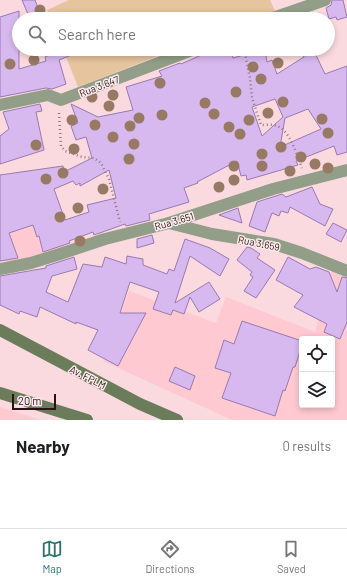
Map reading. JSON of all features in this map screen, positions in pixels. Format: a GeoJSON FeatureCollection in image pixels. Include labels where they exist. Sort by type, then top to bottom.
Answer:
{"type":"FeatureCollection","features":[{"type":"Feature","properties":{"kind":"main road","name":"Av. FPLM"},"geometry":{"type":"LineString","coordinates":[[0,330],[140,404],[177,420]]}},
{"type":"Feature","properties":{"kind":"main road"},"geometry":{"type":"LineString","coordinates":[[0,393],[87,420]]}},
{"type":"Feature","properties":{"kind":"street"},"geometry":{"type":"LineString","coordinates":[[290,12],[325,0]]}},
{"type":"Feature","properties":{"kind":"street","name":"Rua 3.647"},"geometry":{"type":"LineString","coordinates":[[61,100],[177,56]]}},
{"type":"Feature","properties":{"kind":"street"},"geometry":{"type":"LineString","coordinates":[[0,105],[48,95],[61,100]]}},
{"type":"Feature","properties":{"kind":"street","name":"Rua 3.651"},"geometry":{"type":"LineString","coordinates":[[0,269],[31,263],[122,234],[169,223],[273,189],[347,170]]}},
{"type":"Feature","properties":{"kind":"street","name":"Rua 3.659"},"geometry":{"type":"LineString","coordinates":[[169,223],[212,234],[274,244],[302,253],[347,271]]}},
{"type":"Feature","properties":{"kind":"path"},"geometry":{"type":"LineString","coordinates":[[245,56],[252,98],[261,125],[275,125],[282,128],[294,148],[307,180]]}},
{"type":"Feature","properties":{"kind":"path"},"geometry":{"type":"LineString","coordinates":[[61,100],[59,121],[61,146],[65,151],[82,157],[94,158],[101,163],[110,179],[122,234]]}},
{"type":"Feature","properties":{"kind":"shaded area"},"geometry":{"type":"Polygon","coordinates":[[[69,0],[270,0],[275,11],[48,12],[47,10],[69,0]]]}},
{"type":"Feature","properties":{"kind":"shaded area"},"geometry":{"type":"Polygon","coordinates":[[[66,56],[158,56],[78,87],[66,56]]]}},
{"type":"Feature","properties":{"kind":"shaded area"},"geometry":{"type":"Polygon","coordinates":[[[55,223],[65,250],[22,261],[0,261],[0,236],[34,224],[55,223]]]}},
{"type":"Feature","properties":{"kind":"shaded area"},"geometry":{"type":"Polygon","coordinates":[[[334,260],[347,266],[347,420],[232,420],[103,361],[129,291],[216,323],[226,297],[315,332],[334,260]]]}},
{"type":"Feature","properties":{"kind":"shaded area"},"geometry":{"type":"Polygon","coordinates":[[[0,407],[41,420],[0,420],[0,407]]]}},
{"type":"Feature","properties":{"kind":"building"},"geometry":{"type":"Polygon","coordinates":[[[22,0],[35,0],[39,12],[27,12],[22,0]]]}},
{"type":"Feature","properties":{"kind":"building"},"geometry":{"type":"Polygon","coordinates":[[[332,0],[343,0],[347,17],[337,20],[335,17],[335,12],[327,12],[326,8],[331,5],[332,0]]]}},
{"type":"Feature","properties":{"kind":"building"},"geometry":{"type":"Polygon","coordinates":[[[12,13],[12,56],[19,56],[19,69],[46,61],[45,57],[47,56],[69,56],[59,60],[66,84],[52,89],[46,88],[0,97],[0,17],[12,13]]]}},
{"type":"Feature","properties":{"kind":"building"},"geometry":{"type":"Polygon","coordinates":[[[199,56],[232,56],[233,58],[240,56],[266,56],[267,62],[272,60],[277,74],[304,56],[316,56],[325,74],[347,66],[347,152],[337,155],[334,146],[296,161],[298,165],[247,180],[246,175],[241,176],[237,161],[197,182],[198,183],[184,188],[189,202],[149,214],[150,220],[126,226],[125,224],[94,235],[93,232],[69,241],[70,243],[43,252],[39,236],[37,237],[33,225],[9,233],[18,258],[0,261],[0,175],[63,166],[64,172],[92,158],[86,137],[76,140],[71,126],[78,123],[71,104],[98,117],[133,110],[126,87],[162,76],[159,71],[180,63],[181,64],[199,56]],[[275,99],[252,107],[262,136],[283,117],[275,99]],[[308,109],[285,118],[280,147],[321,129],[308,109]],[[109,170],[80,186],[80,183],[76,185],[73,181],[54,189],[65,220],[89,212],[87,205],[116,198],[109,170]]]}},
{"type":"Feature","properties":{"kind":"building"},"geometry":{"type":"Polygon","coordinates":[[[40,104],[42,111],[36,112],[44,150],[0,164],[0,136],[9,129],[3,112],[40,104]]]}},
{"type":"Feature","properties":{"kind":"building"},"geometry":{"type":"Polygon","coordinates":[[[312,187],[320,204],[333,209],[325,226],[290,207],[288,213],[281,211],[279,216],[272,213],[265,232],[249,226],[257,202],[282,194],[286,197],[312,187]]]}},
{"type":"Feature","properties":{"kind":"building"},"geometry":{"type":"Polygon","coordinates":[[[238,208],[242,223],[219,215],[238,208]]]}},
{"type":"Feature","properties":{"kind":"building"},"geometry":{"type":"Polygon","coordinates":[[[333,223],[347,230],[341,242],[326,234],[333,223]]]}},
{"type":"Feature","properties":{"kind":"building"},"geometry":{"type":"Polygon","coordinates":[[[152,235],[154,243],[137,248],[137,239],[152,235]]]}},
{"type":"Feature","properties":{"kind":"building"},"geometry":{"type":"Polygon","coordinates":[[[185,239],[210,248],[229,259],[220,276],[190,256],[175,303],[209,282],[220,299],[199,312],[190,297],[184,314],[173,310],[171,315],[153,309],[159,292],[130,282],[120,313],[146,313],[118,366],[88,350],[98,330],[76,322],[76,324],[40,307],[37,317],[20,311],[19,314],[0,305],[0,276],[46,268],[46,266],[74,257],[77,269],[52,276],[46,292],[68,302],[83,264],[102,267],[105,257],[126,264],[127,256],[143,259],[143,265],[167,274],[169,269],[174,271],[185,239]]]}},
{"type":"Feature","properties":{"kind":"building"},"geometry":{"type":"Polygon","coordinates":[[[247,247],[260,254],[257,258],[275,270],[256,298],[244,291],[253,277],[250,275],[252,272],[237,260],[247,247]]]}},
{"type":"Feature","properties":{"kind":"building"},"geometry":{"type":"Polygon","coordinates":[[[288,257],[310,269],[316,267],[329,272],[337,292],[342,277],[347,278],[347,322],[340,339],[324,332],[327,324],[294,307],[303,295],[276,280],[288,257]]]}},
{"type":"Feature","properties":{"kind":"building"},"geometry":{"type":"Polygon","coordinates":[[[242,321],[299,340],[299,354],[285,391],[283,390],[275,416],[222,398],[231,373],[215,368],[224,340],[234,344],[242,321]]]}},
{"type":"Feature","properties":{"kind":"building"},"geometry":{"type":"Polygon","coordinates":[[[175,367],[195,376],[190,390],[169,381],[175,367]]]}}]}
